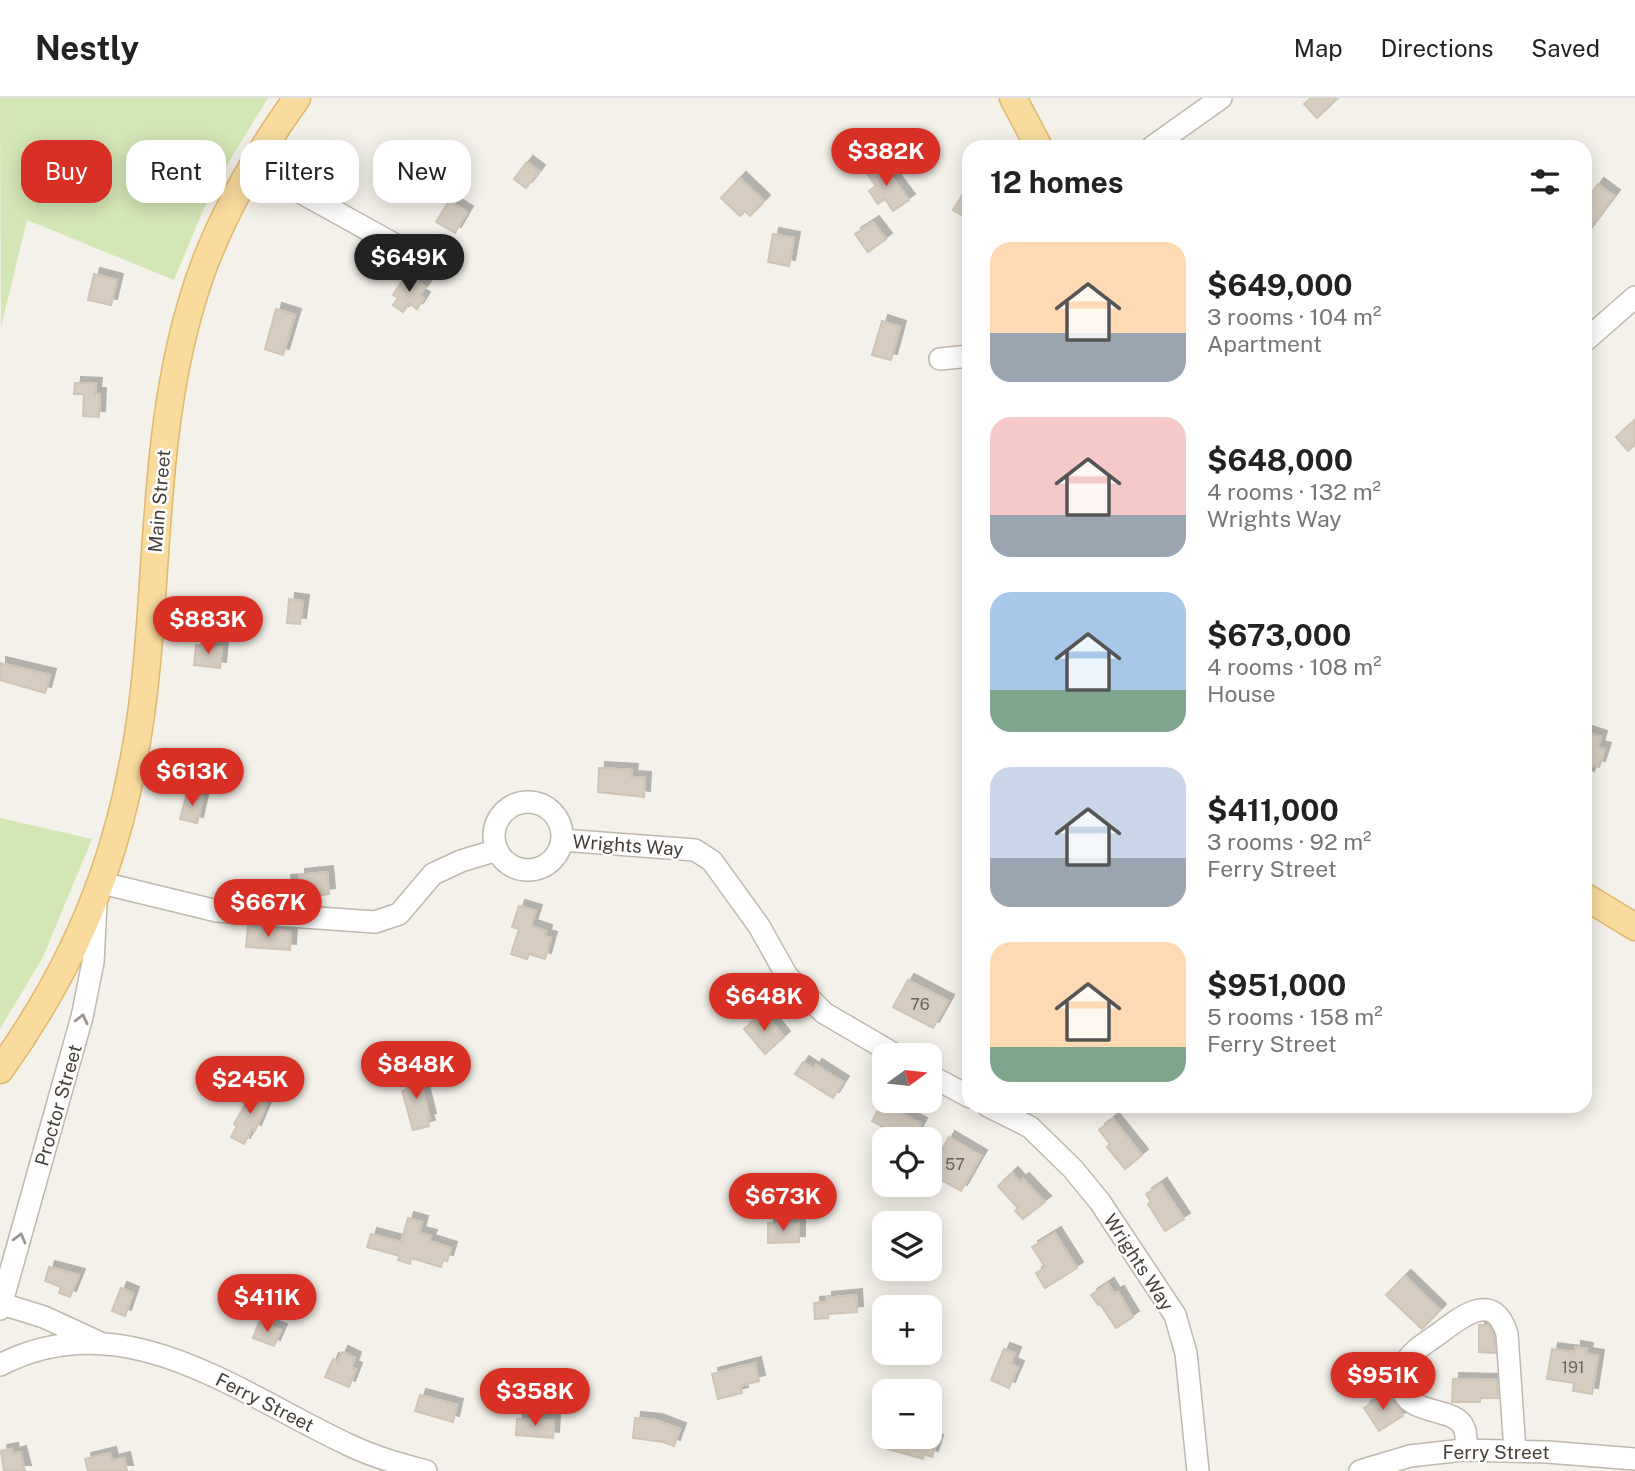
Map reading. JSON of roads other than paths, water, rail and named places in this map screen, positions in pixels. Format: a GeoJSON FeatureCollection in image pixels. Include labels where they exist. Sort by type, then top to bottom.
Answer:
{"type":"FeatureCollection","features":[{"type":"Feature","properties":{"kind":"main road","name":"Main Street"},"geometry":{"type":"LineString","coordinates":[[270,140],[297,98]]}},
{"type":"Feature","properties":{"kind":"main road"},"geometry":{"type":"LineString","coordinates":[[1013,98],[1035,140]]}},
{"type":"Feature","properties":{"kind":"main road","name":"Main Street"},"geometry":{"type":"LineString","coordinates":[[0,1070],[57,982],[99,891],[122,816],[139,731],[159,497],[174,372],[202,271],[240,191]]}},
{"type":"Feature","properties":{"kind":"main road"},"geometry":{"type":"LineString","coordinates":[[1592,901],[1635,927]]}},
{"type":"Feature","properties":{"kind":"street"},"geometry":{"type":"LineString","coordinates":[[1162,140],[1221,98]]}},
{"type":"Feature","properties":{"kind":"street"},"geometry":{"type":"LineString","coordinates":[[320,203],[410,253]]}},
{"type":"Feature","properties":{"kind":"street"},"geometry":{"type":"LineString","coordinates":[[1592,336],[1635,297]]}},
{"type":"Feature","properties":{"kind":"street"},"geometry":{"type":"LineString","coordinates":[[940,359],[962,357]]}},
{"type":"Feature","properties":{"kind":"street"},"geometry":{"type":"LineString","coordinates":[[514,804],[540,804],[555,814],[562,831],[562,840],[549,863],[533,870],[516,868],[496,850],[494,832],[500,816],[514,804]]}},
{"type":"Feature","properties":{"kind":"street","name":"Wrights Way"},"geometry":{"type":"LineString","coordinates":[[562,840],[695,850],[712,861],[759,926],[786,976],[824,1013],[875,1043]]}},
{"type":"Feature","properties":{"kind":"street"},"geometry":{"type":"LineString","coordinates":[[99,891],[216,911],[375,922],[399,914],[433,874],[461,861],[496,850]]}},
{"type":"Feature","properties":{"kind":"street","name":"Proctor Street"},"geometry":{"type":"LineString","coordinates":[[1,1306],[86,999],[93,962],[99,891]]}},
{"type":"Feature","properties":{"kind":"street"},"geometry":{"type":"LineString","coordinates":[[942,1082],[962,1093]]}},
{"type":"Feature","properties":{"kind":"street","name":"Wrights Way"},"geometry":{"type":"LineString","coordinates":[[1003,1113],[1030,1126],[1073,1169],[1100,1202],[1175,1315],[1186,1353],[1198,1471]]}},
{"type":"Feature","properties":{"kind":"street","name":"Ferry Street"},"geometry":{"type":"LineString","coordinates":[[1,1306],[44,1317],[102,1343]]}},
{"type":"Feature","properties":{"kind":"street"},"geometry":{"type":"LineString","coordinates":[[1466,1450],[1464,1428],[1457,1418],[1429,1411],[1408,1400],[1401,1384],[1405,1363],[1419,1347],[1464,1315],[1484,1309],[1503,1320],[1507,1334],[1515,1451]]}},
{"type":"Feature","properties":{"kind":"street","name":"Ferry Street"},"geometry":{"type":"LineString","coordinates":[[0,1365],[42,1349],[65,1345],[102,1343],[142,1350],[191,1366],[249,1392],[352,1447],[426,1471]]}},
{"type":"Feature","properties":{"kind":"street","name":"Ferry Street"},"geometry":{"type":"LineString","coordinates":[[1360,1471],[1410,1456],[1466,1450],[1515,1451],[1622,1462]]}}]}
